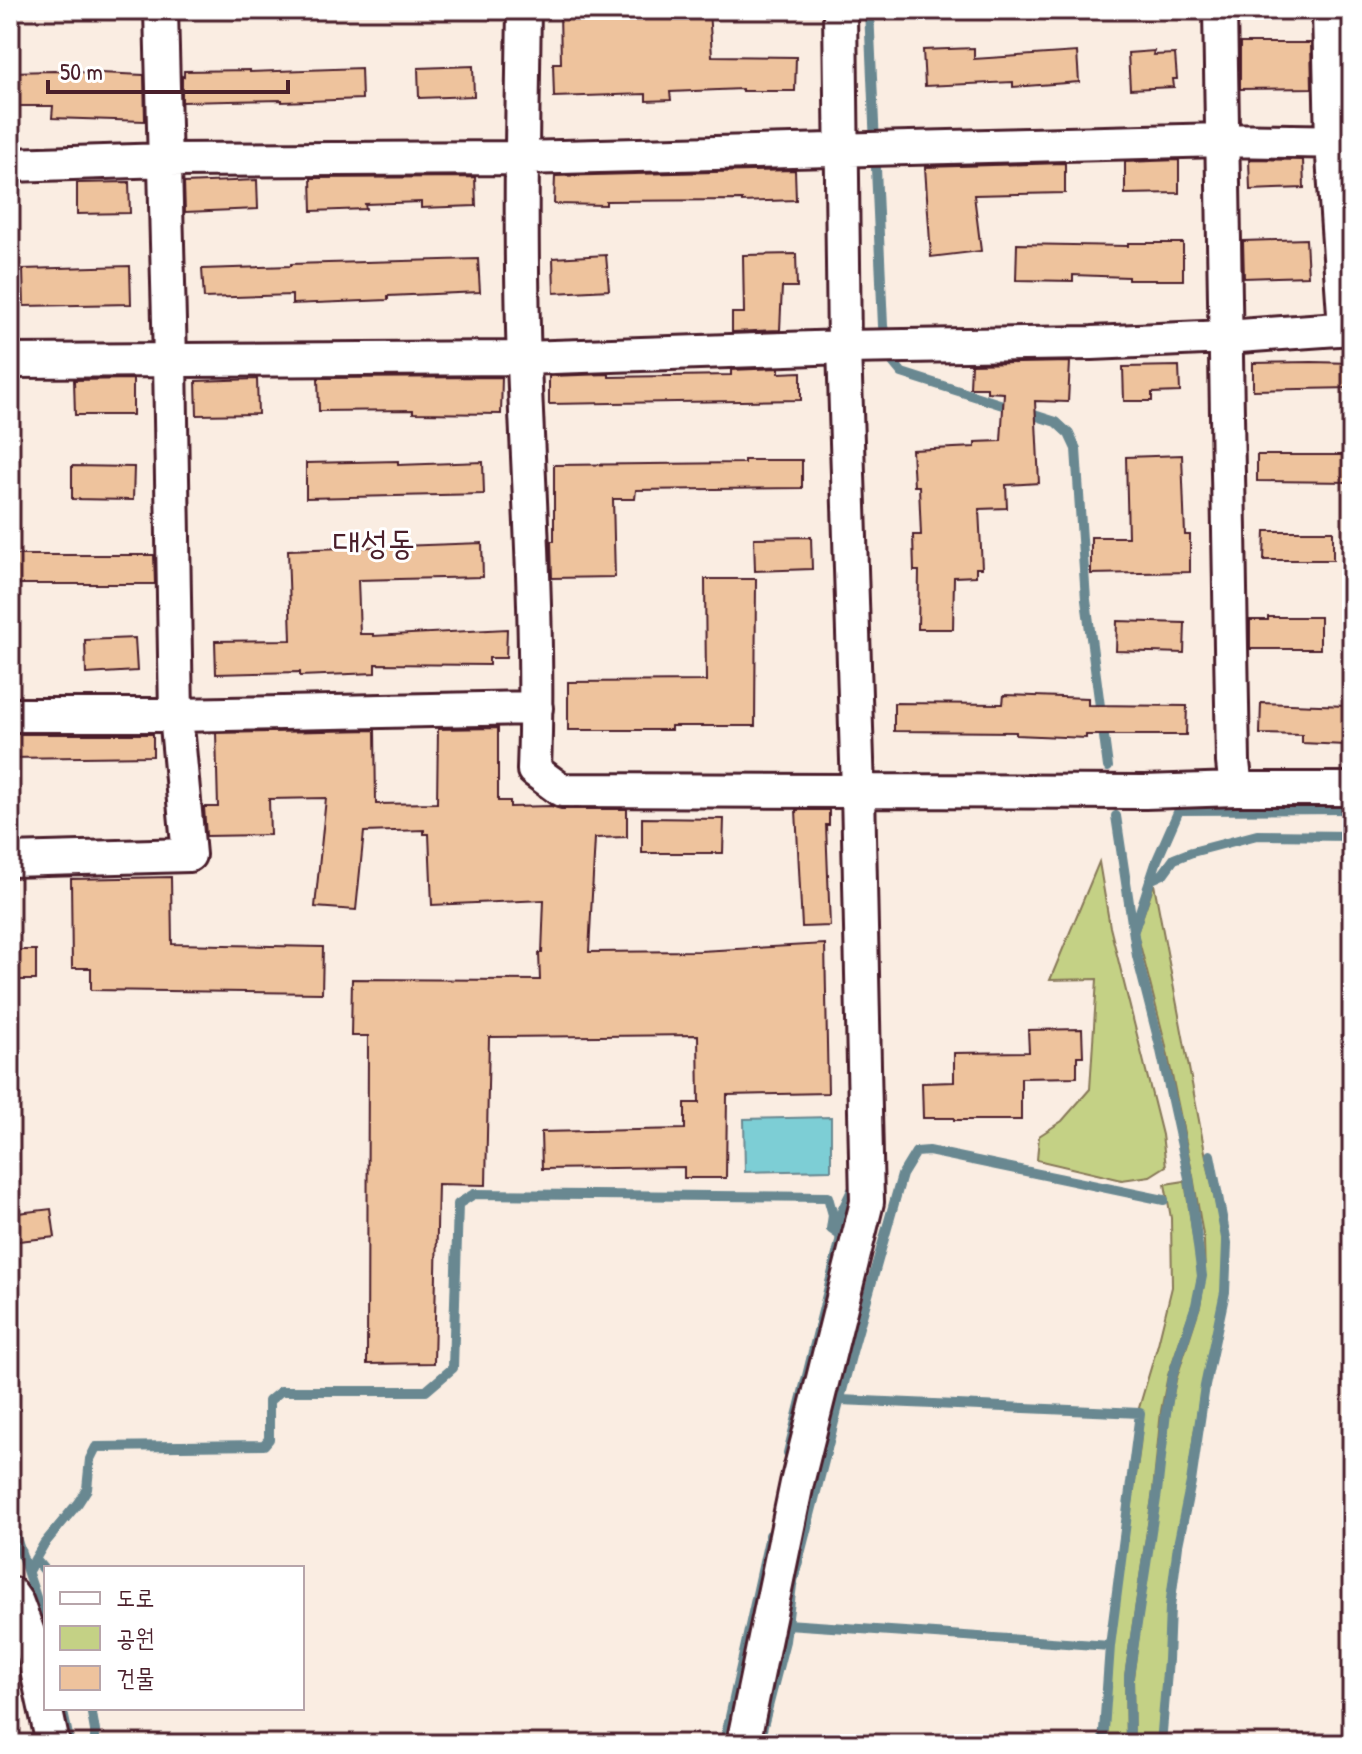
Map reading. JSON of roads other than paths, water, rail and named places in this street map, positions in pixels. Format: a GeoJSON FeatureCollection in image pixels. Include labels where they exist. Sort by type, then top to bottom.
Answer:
{"type":"FeatureCollection","features":[{"type":"Feature","properties":{"kind":"street"},"geometry":{"type":"LineString","coordinates":[[10,860],[189,855],[176,715],[161,10]]}},
{"type":"Feature","properties":{"kind":"street"},"geometry":{"type":"LineString","coordinates":[[524,10],[524,358],[536,708],[534,770],[561,790],[1145,792],[1352,789]]}},
{"type":"Feature","properties":{"kind":"street"},"geometry":{"type":"LineString","coordinates":[[743,1744],[797,1483],[867,1202],[858,791],[870,347],[864,149],[840,10]]}},
{"type":"Feature","properties":{"kind":"street"},"geometry":{"type":"LineString","coordinates":[[1220,10],[1236,789]]}},
{"type":"Feature","properties":{"kind":"street"},"geometry":{"type":"LineString","coordinates":[[10,361],[524,358],[1092,343],[1348,328],[1342,142],[1329,10]]}},
{"type":"Feature","properties":{"kind":"street"},"geometry":{"type":"LineString","coordinates":[[10,165],[166,160],[522,158],[1222,140],[1342,142]]}},
{"type":"Feature","properties":{"kind":"street"},"geometry":{"type":"LineString","coordinates":[[10,715],[536,708]]}},
{"type":"Feature","properties":{"kind":"street"},"geometry":{"type":"LineString","coordinates":[[10,1593],[30,1638],[44,1703]]}},
{"type":"Feature","properties":{"kind":"street"},"geometry":{"type":"LineString","coordinates":[[46,1710],[53,1744]]}},
{"type":"Feature","properties":{"kind":"water"},"geometry":{"type":"Polygon","coordinates":[[[831,1117],[831,1170],[745,1172],[744,1119],[831,1117]]]}},
{"type":"Feature","properties":{"kind":"waterway"},"geometry":{"type":"LineString","coordinates":[[869,10],[883,326],[892,361],[902,373],[1056,422],[1069,434],[1076,449],[1086,600],[1108,767]]}},
{"type":"Feature","properties":{"kind":"waterway"},"geometry":{"type":"LineString","coordinates":[[1134,930],[1157,860],[1179,810],[1352,809]]}},
{"type":"Feature","properties":{"kind":"waterway"},"geometry":{"type":"LineString","coordinates":[[1116,816],[1137,956],[1189,1178],[1202,1276],[1196,1305],[1172,1377],[1166,1413],[1129,1676],[1130,1744]]}},
{"type":"Feature","properties":{"kind":"waterway"},"geometry":{"type":"LineString","coordinates":[[1150,880],[1163,874],[1174,859],[1257,835],[1352,836]]}},
{"type":"Feature","properties":{"kind":"waterway"},"geometry":{"type":"LineString","coordinates":[[762,1730],[785,1641],[792,1585],[852,1352],[902,1175],[916,1152],[929,1151],[1164,1200]]}},
{"type":"Feature","properties":{"kind":"waterway"},"geometry":{"type":"LineString","coordinates":[[1161,1744],[1170,1607],[1178,1545],[1205,1386],[1225,1292],[1227,1243],[1210,1155]]}},
{"type":"Feature","properties":{"kind":"waterway"},"geometry":{"type":"LineString","coordinates":[[788,1453],[840,1242],[842,1211],[853,1188]]}},
{"type":"Feature","properties":{"kind":"waterway"},"geometry":{"type":"LineString","coordinates":[[28,1571],[44,1544],[87,1489],[90,1459],[96,1447],[264,1445],[269,1439],[269,1401],[281,1391],[426,1391],[453,1368],[458,1204],[474,1194],[828,1197],[833,1215],[831,1229],[841,1236]]}},
{"type":"Feature","properties":{"kind":"waterway"},"geometry":{"type":"LineString","coordinates":[[840,1400],[1140,1413],[1110,1646],[1103,1744]]}},
{"type":"Feature","properties":{"kind":"waterway"},"geometry":{"type":"LineString","coordinates":[[10,1520],[44,1626]]}},
{"type":"Feature","properties":{"kind":"waterway"},"geometry":{"type":"LineString","coordinates":[[724,1744],[770,1535]]}},
{"type":"Feature","properties":{"kind":"waterway"},"geometry":{"type":"LineString","coordinates":[[35,1559],[44,1570]]}},
{"type":"Feature","properties":{"kind":"waterway"},"geometry":{"type":"LineString","coordinates":[[787,1624],[1110,1646]]}},
{"type":"Feature","properties":{"kind":"waterway"},"geometry":{"type":"LineString","coordinates":[[62,1710],[70,1744]]}},
{"type":"Feature","properties":{"kind":"waterway"},"geometry":{"type":"LineString","coordinates":[[91,1710],[95,1744]]}},
{"type":"Feature","properties":{"kind":"district","name":"대성동"},"geometry":{"type":"Point","coordinates":[374,542]}}]}
